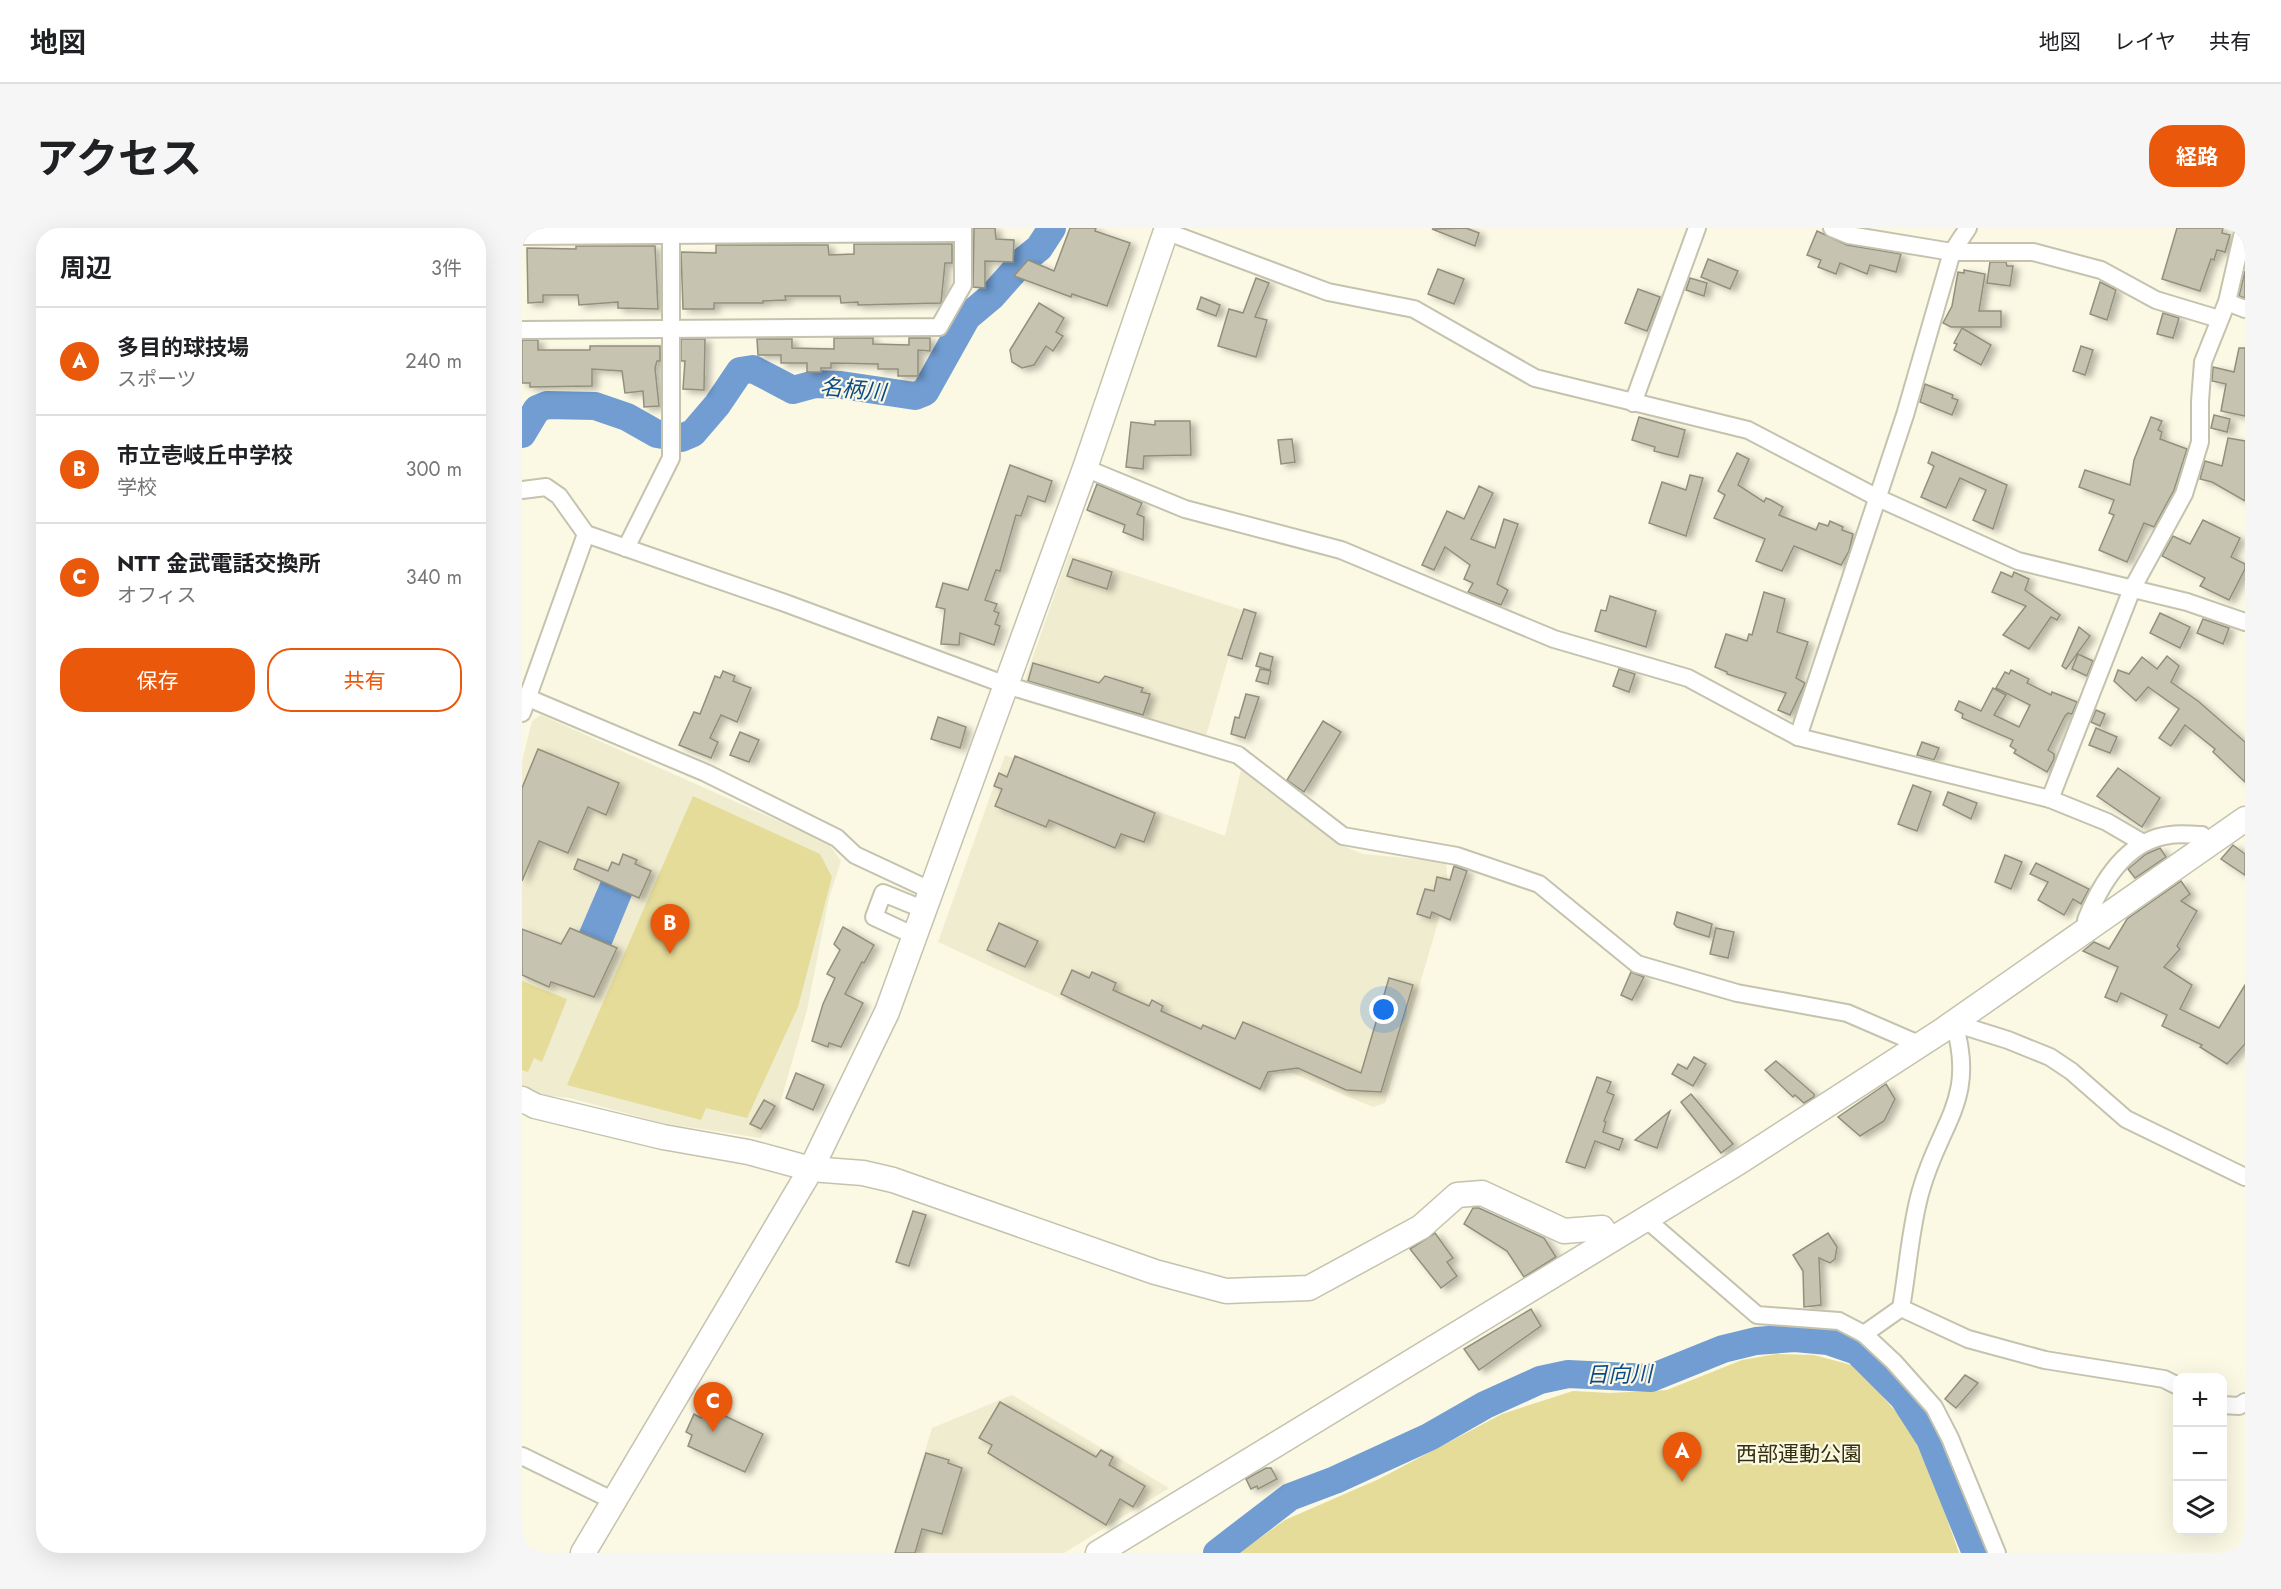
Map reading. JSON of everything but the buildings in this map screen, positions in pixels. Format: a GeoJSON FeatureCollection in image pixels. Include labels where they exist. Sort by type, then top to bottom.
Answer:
{"type":"FeatureCollection","features":[{"type":"Feature","properties":{"kind":"street"},"geometry":{"type":"LineString","coordinates":[[1633,403],[1697,228]]}},
{"type":"Feature","properties":{"kind":"street"},"geometry":{"type":"LineString","coordinates":[[1832,228],[1849,235],[1952,252],[2033,252],[2101,270],[2156,300],[2219,319]]}},
{"type":"Feature","properties":{"kind":"street"},"geometry":{"type":"LineString","coordinates":[[1798,737],[1905,415],[1952,252],[1968,228]]}},
{"type":"Feature","properties":{"kind":"street"},"geometry":{"type":"LineString","coordinates":[[2050,799],[2132,589],[2184,494],[2194,466],[2200,442],[2200,401],[2204,362],[2227,302],[2244,228]]}},
{"type":"Feature","properties":{"kind":"street"},"geometry":{"type":"LineString","coordinates":[[583,1553],[811,1169],[886,1012],[929,900],[1084,468],[1166,229],[1328,292],[1414,309],[1535,378],[1748,430],[1878,498],[2018,561],[2187,602],[2245,622]]}},
{"type":"Feature","properties":{"kind":"street"},"geometry":{"type":"LineString","coordinates":[[626,548],[671,459],[671,231]]}},
{"type":"Feature","properties":{"kind":"street"},"geometry":{"type":"LineString","coordinates":[[522,236],[671,231],[963,231],[963,285],[939,327],[522,330]]}},
{"type":"Feature","properties":{"kind":"street"},"geometry":{"type":"LineString","coordinates":[[2227,302],[2245,309]]}},
{"type":"Feature","properties":{"kind":"street"},"geometry":{"type":"LineString","coordinates":[[1084,468],[1185,509],[1341,550],[1554,639],[1688,678],[1798,737],[2050,799],[2107,822],[2143,843]]}},
{"type":"Feature","properties":{"kind":"street"},"geometry":{"type":"LineString","coordinates":[[522,490],[546,487],[552,491],[559,496],[586,534],[1006,685],[1238,755],[1343,836],[1457,856],[1539,884],[1637,963],[1737,993],[1847,1013],[1920,1045]]}},
{"type":"Feature","properties":{"kind":"street"},"geometry":{"type":"LineString","coordinates":[[586,534],[524,705],[706,773],[837,838],[855,855],[929,900]]}},
{"type":"Feature","properties":{"kind":"street"},"geometry":{"type":"LineString","coordinates":[[1098,1553],[1646,1219],[1920,1045],[2245,819]]}},
{"type":"Feature","properties":{"kind":"street"},"geometry":{"type":"LineString","coordinates":[[2089,927],[2086,921],[2099,892],[2127,855],[2143,843],[2169,835],[2202,835],[2209,843]]}},
{"type":"Feature","properties":{"kind":"street"},"geometry":{"type":"LineString","coordinates":[[915,936],[874,917],[883,893],[929,900]]}},
{"type":"Feature","properties":{"kind":"street"},"geometry":{"type":"LineString","coordinates":[[1954,1023],[2008,1040],[2050,1057],[2071,1071],[2126,1119],[2245,1177]]}},
{"type":"Feature","properties":{"kind":"street"},"geometry":{"type":"LineString","coordinates":[[1864,1334],[1901,1308],[1920,1192],[1930,1160],[1953,1116],[1961,1088],[1960,1043],[1954,1023]]}},
{"type":"Feature","properties":{"kind":"street"},"geometry":{"type":"LineString","coordinates":[[522,1099],[535,1106],[652,1134],[748,1152],[811,1169],[863,1173],[893,1180],[1155,1272],[1226,1291],[1309,1288],[1421,1227],[1457,1195],[1482,1193],[1564,1231],[1602,1228],[1610,1240]]}},
{"type":"Feature","properties":{"kind":"street"},"geometry":{"type":"LineString","coordinates":[[1646,1219],[1756,1315],[1839,1321],[1864,1334],[1918,1386],[1934,1407],[1950,1438],[1997,1553]]}},
{"type":"Feature","properties":{"kind":"street"},"geometry":{"type":"LineString","coordinates":[[1901,1308],[1968,1339],[2045,1360],[2164,1379],[2173,1384]]}},
{"type":"Feature","properties":{"kind":"street"},"geometry":{"type":"LineString","coordinates":[[2227,1405],[2239,1406],[2245,1402]]}},
{"type":"Feature","properties":{"kind":"street"},"geometry":{"type":"LineString","coordinates":[[522,1456],[614,1501]]}},
{"type":"Feature","properties":{"kind":"shaded area"},"geometry":{"type":"Polygon","coordinates":[[[1069,554],[1242,610],[1206,736],[1024,682],[1069,554]]]}},
{"type":"Feature","properties":{"kind":"shaded area"},"geometry":{"type":"Polygon","coordinates":[[[541,715],[828,843],[841,861],[829,898],[807,1010],[779,1107],[761,1138],[662,1123],[570,1098],[531,1094],[522,1089],[522,762],[532,721],[541,715]]]}},
{"type":"Feature","properties":{"kind":"shaded area"},"geometry":{"type":"Polygon","coordinates":[[[1005,755],[1225,836],[1241,770],[1338,844],[1363,854],[1446,862],[1448,888],[1385,1103],[1373,1107],[1292,1073],[1272,1074],[1265,1093],[938,942],[1005,755]]]}},
{"type":"Feature","properties":{"kind":"shaded area"},"geometry":{"type":"Polygon","coordinates":[[[1012,1395],[1169,1488],[1064,1553],[894,1553],[932,1428],[1012,1395]]]}},
{"type":"Feature","properties":{"kind":"green space"},"geometry":{"type":"Polygon","coordinates":[[[693,796],[820,854],[832,877],[798,1007],[747,1118],[706,1108],[701,1120],[567,1085],[693,796]]]}},
{"type":"Feature","properties":{"kind":"green space"},"geometry":{"type":"Polygon","coordinates":[[[522,981],[567,999],[542,1062],[534,1058],[528,1072],[522,1070],[522,981]]]}},
{"type":"Feature","properties":{"kind":"green space","name":"西部運動公園"},"geometry":{"type":"Polygon","coordinates":[[[1776,1354],[1814,1355],[1855,1366],[1909,1427],[1935,1485],[1959,1553],[1239,1553],[1285,1520],[1379,1479],[1502,1414],[1573,1391],[1610,1393],[1667,1390],[1742,1360],[1776,1354]]]}},
{"type":"Feature","properties":{"kind":"water"},"geometry":{"type":"Polygon","coordinates":[[[601,881],[632,895],[611,946],[579,932],[601,881]]]}},
{"type":"Feature","properties":{"kind":"waterway","name":"名柄川"},"geometry":{"type":"LineString","coordinates":[[522,434],[537,409],[547,405],[595,406],[627,417],[657,434],[681,438],[693,433],[717,405],[740,371],[753,369],[793,390],[815,384],[841,385],[915,396],[925,392],[967,317],[992,296],[1024,260],[1039,248],[1052,228]]}},
{"type":"Feature","properties":{"kind":"waterway","name":"日向川"},"geometry":{"type":"LineString","coordinates":[[1217,1553],[1290,1497],[1335,1480],[1429,1437],[1485,1405],[1540,1380],[1568,1374],[1651,1378],[1723,1349],[1756,1341],[1795,1338],[1828,1341],[1857,1351],[1903,1397],[1930,1439],[1976,1553]]}},
{"type":"Feature","properties":{"kind":"place","name":"市立壱岐丘中学校"},"geometry":{"type":"Point","coordinates":[670,954]}},
{"type":"Feature","properties":{"kind":"place","name":"NTT 金武電話交換所"},"geometry":{"type":"Point","coordinates":[713,1432]}},
{"type":"Feature","properties":{"kind":"place","name":"多目的球技場"},"geometry":{"type":"Point","coordinates":[1682,1482]}}]}
